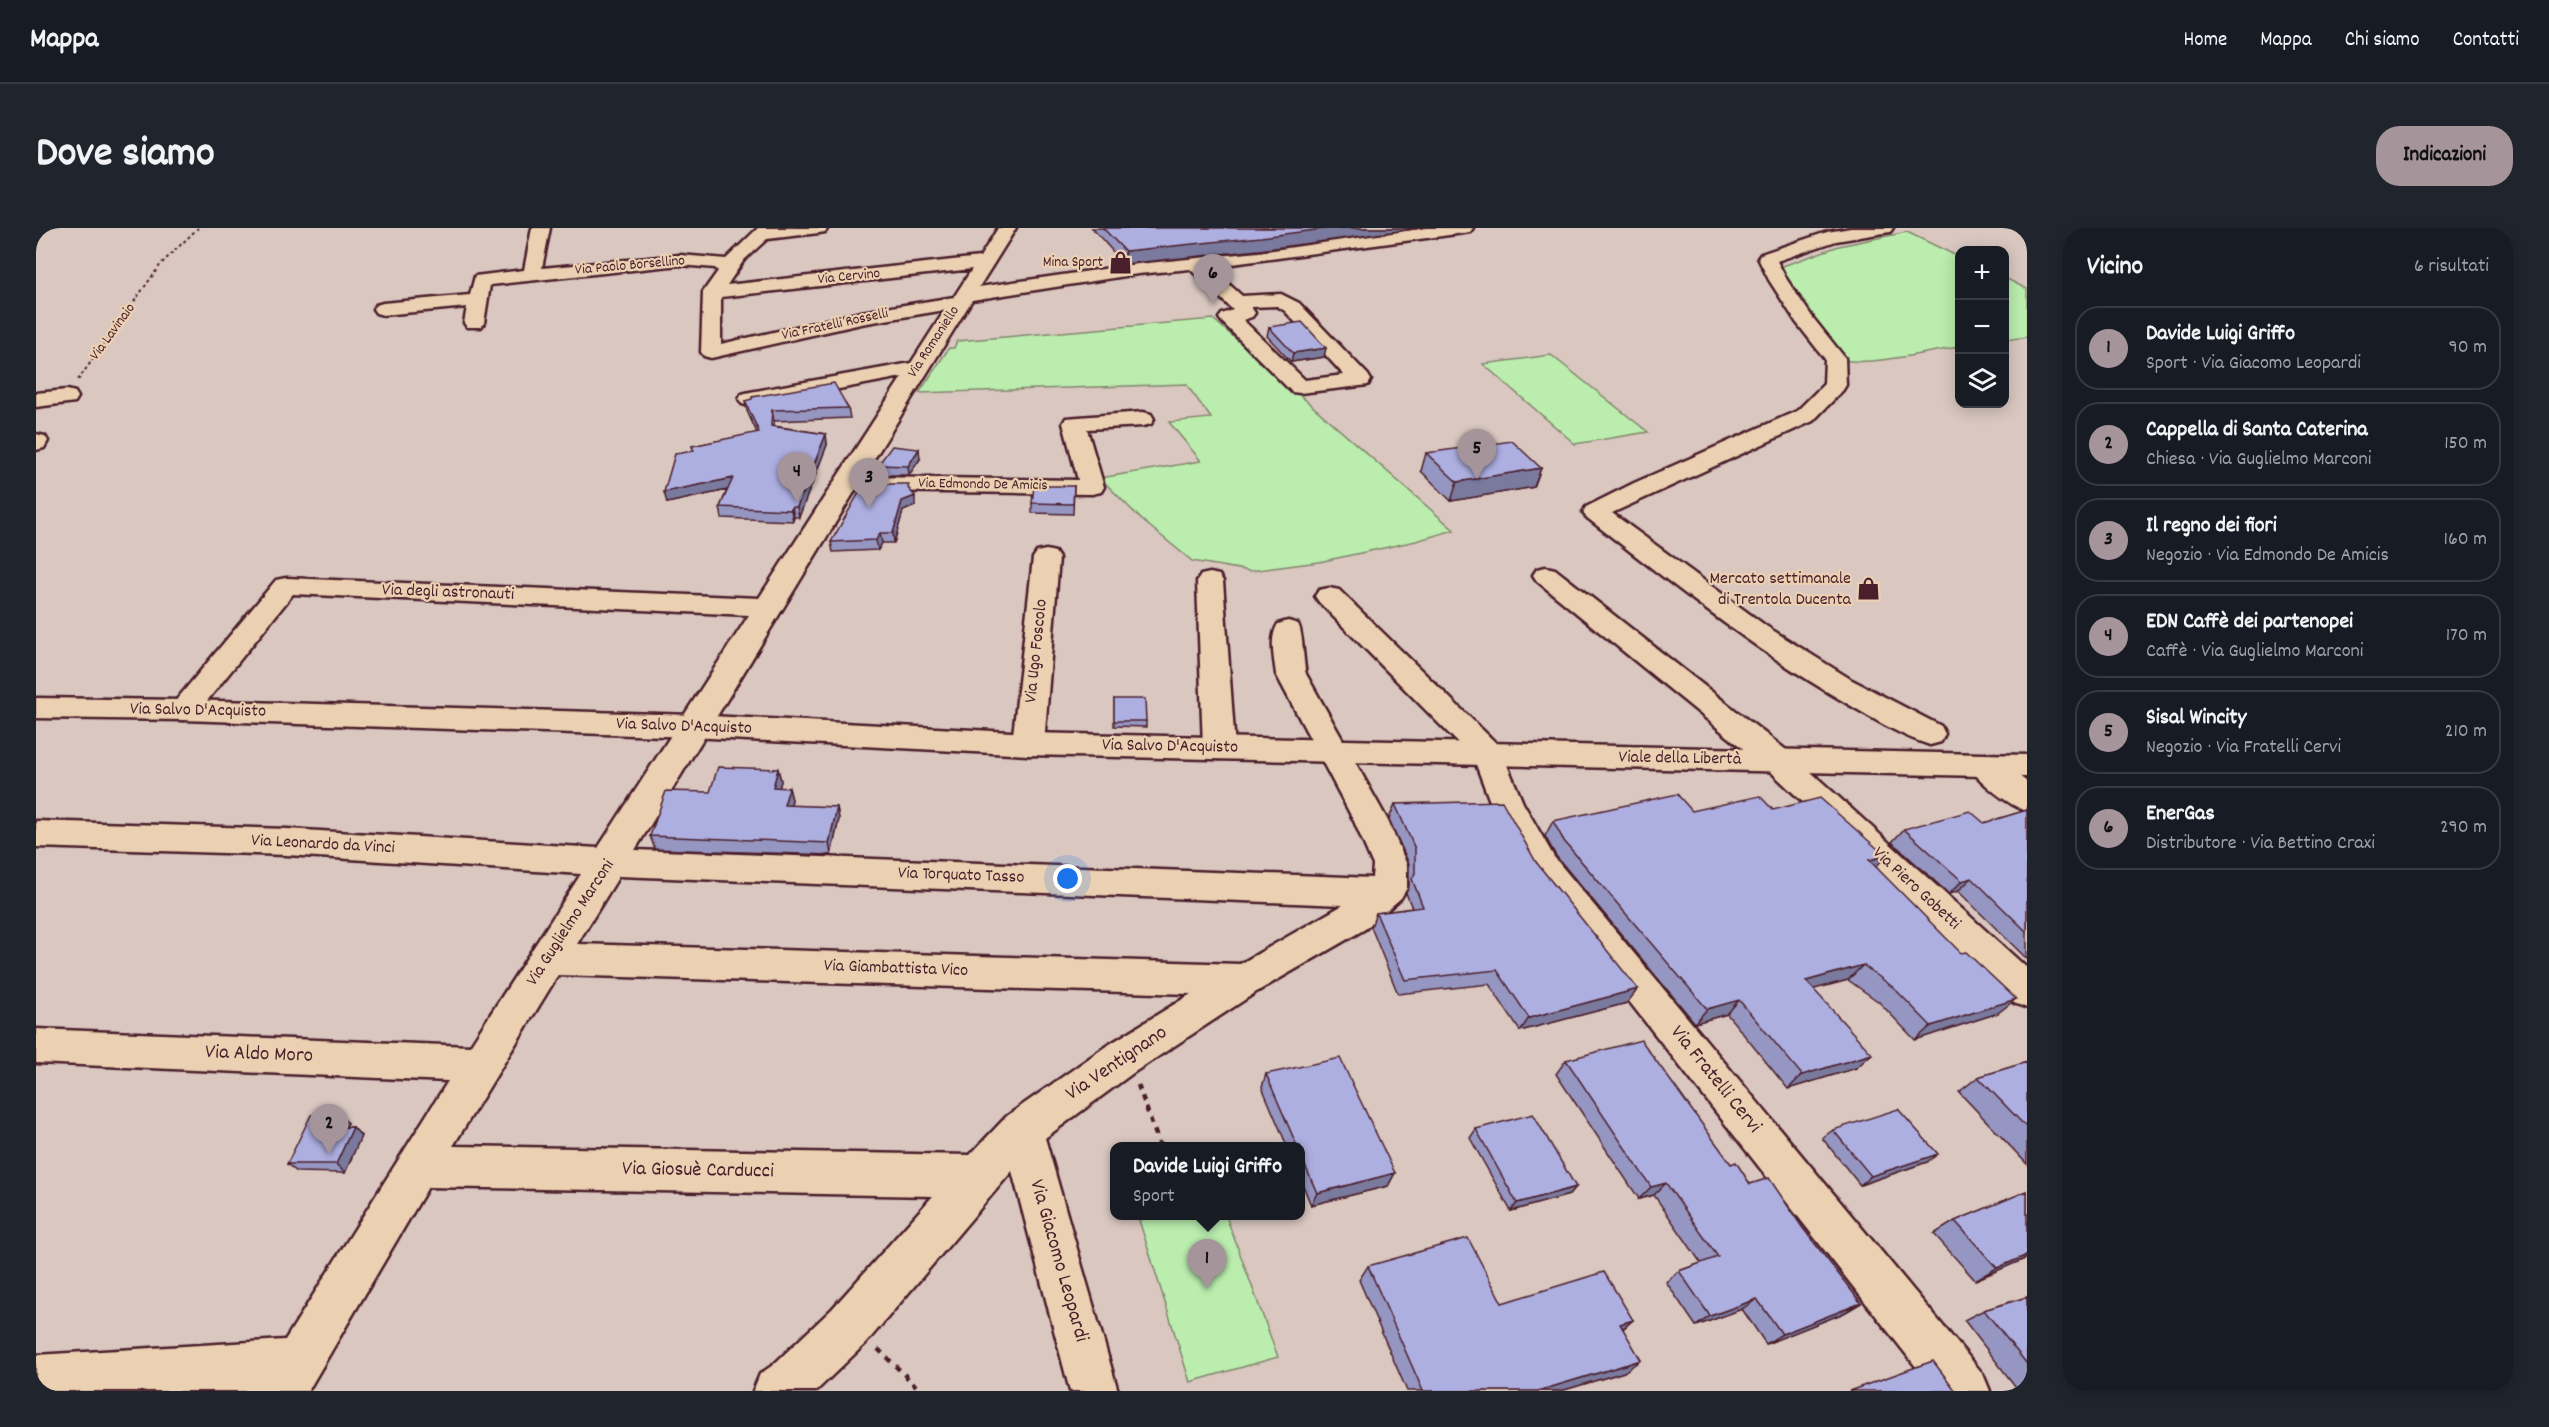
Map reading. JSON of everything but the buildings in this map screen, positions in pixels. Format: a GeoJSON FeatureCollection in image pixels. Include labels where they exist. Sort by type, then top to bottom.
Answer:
{"type":"FeatureCollection","features":[{"type":"Feature","properties":{"kind":"street"},"geometry":{"type":"LineString","coordinates":[[532,275],[541,228]]}},
{"type":"Feature","properties":{"kind":"street"},"geometry":{"type":"LineString","coordinates":[[712,292],[726,269],[765,231],[819,228]]}},
{"type":"Feature","properties":{"kind":"street","name":"Via Romaniello"},"geometry":{"type":"LineString","coordinates":[[863,457],[1007,228]]}},
{"type":"Feature","properties":{"kind":"street","name":"Via Fratelli Rosselli"},"geometry":{"type":"LineString","coordinates":[[712,292],[711,352],[861,318],[1137,269],[1305,255],[1464,228]]}},
{"type":"Feature","properties":{"kind":"street"},"geometry":{"type":"LineString","coordinates":[[1876,229],[1833,237],[1767,258],[1778,280],[1806,322],[1835,358],[1835,385],[1804,416],[1595,512],[1768,642],[1887,715],[1930,734],[1972,765],[2027,799]]}},
{"type":"Feature","properties":{"kind":"street","name":"Via Paolo Borsellino"},"geometry":{"type":"LineString","coordinates":[[474,323],[482,280],[680,260],[720,263],[726,269]]}},
{"type":"Feature","properties":{"kind":"street","name":"Via Cervino"},"geometry":{"type":"LineString","coordinates":[[712,292],[986,262]]}},
{"type":"Feature","properties":{"kind":"street"},"geometry":{"type":"LineString","coordinates":[[1194,263],[1237,302],[1245,313],[1229,318],[1300,387],[1360,380],[1281,300],[1237,302]]}},
{"type":"Feature","properties":{"kind":"street"},"geometry":{"type":"LineString","coordinates":[[382,309],[479,300]]}},
{"type":"Feature","properties":{"kind":"street"},"geometry":{"type":"LineString","coordinates":[[1284,326],[1305,322]]}},
{"type":"Feature","properties":{"kind":"street"},"geometry":{"type":"LineString","coordinates":[[1242,332],[1263,329]]}},
{"type":"Feature","properties":{"kind":"street"},"geometry":{"type":"LineString","coordinates":[[750,399],[917,368]]}},
{"type":"Feature","properties":{"kind":"street"},"geometry":{"type":"LineString","coordinates":[[36,400],[67,397]]}},
{"type":"Feature","properties":{"kind":"street","name":"Via Edmondo De Amicis"},"geometry":{"type":"LineString","coordinates":[[847,484],[1092,487],[1074,423],[1143,419]]}},
{"type":"Feature","properties":{"kind":"street","name":"Via Guglielmo Marconi"},"geometry":{"type":"LineString","coordinates":[[290,1377],[417,1166],[610,862],[693,726],[771,607],[863,457]]}},
{"type":"Feature","properties":{"kind":"street","name":"Via Ugo Foscolo"},"geometry":{"type":"LineString","coordinates":[[1028,744],[1046,558]]}},
{"type":"Feature","properties":{"kind":"street","name":"Via Piero Gobetti"},"geometry":{"type":"LineString","coordinates":[[1546,575],[1779,761],[2027,992]]}},
{"type":"Feature","properties":{"kind":"street"},"geometry":{"type":"LineString","coordinates":[[1210,581],[1219,748]]}},
{"type":"Feature","properties":{"kind":"street","name":"Via degli astronauti"},"geometry":{"type":"LineString","coordinates":[[183,710],[286,586],[771,607]]}},
{"type":"Feature","properties":{"kind":"street"},"geometry":{"type":"LineString","coordinates":[[1329,596],[1488,754]]}},
{"type":"Feature","properties":{"kind":"street"},"geometry":{"type":"LineString","coordinates":[[1288,630],[1287,650],[1291,674],[1371,821],[1390,865],[1389,888],[1385,892]]}},
{"type":"Feature","properties":{"kind":"street","name":"Via Salvo D'Acquisto"},"geometry":{"type":"LineString","coordinates":[[36,708],[183,710],[693,726],[1028,744],[1332,751]]}},
{"type":"Feature","properties":{"kind":"street","name":"Viale della Libertà"},"geometry":{"type":"LineString","coordinates":[[1332,751],[2027,766]]}},
{"type":"Feature","properties":{"kind":"street","name":"Via Fratelli Cervi"},"geometry":{"type":"LineString","coordinates":[[1488,754],[1507,804],[1542,866],[1966,1391]]}},
{"type":"Feature","properties":{"kind":"street","name":"Via Leonardo da Vinci"},"geometry":{"type":"LineString","coordinates":[[36,834],[287,842],[610,862]]}},
{"type":"Feature","properties":{"kind":"street","name":"Via Torquato Tasso"},"geometry":{"type":"LineString","coordinates":[[610,862],[1385,892]]}},
{"type":"Feature","properties":{"kind":"street","name":"Via Ventignano"},"geometry":{"type":"LineString","coordinates":[[777,1391],[790,1382],[849,1326],[1022,1130],[1119,1060],[1245,980],[1352,919],[1385,892]]}},
{"type":"Feature","properties":{"kind":"street","name":"Via Giambattista Vico"},"geometry":{"type":"LineString","coordinates":[[547,959],[1245,980]]}},
{"type":"Feature","properties":{"kind":"street","name":"Via Aldo Moro"},"geometry":{"type":"LineString","coordinates":[[36,1047],[482,1064]]}},
{"type":"Feature","properties":{"kind":"street","name":"Via Giacomo Leopardi"},"geometry":{"type":"LineString","coordinates":[[1022,1130],[1095,1391]]}},
{"type":"Feature","properties":{"kind":"street","name":"Via Giosuè Carducci"},"geometry":{"type":"LineString","coordinates":[[417,1166],[979,1176]]}},
{"type":"Feature","properties":{"kind":"street"},"geometry":{"type":"LineString","coordinates":[[36,1379],[290,1377]]}},
{"type":"Feature","properties":{"kind":"path","name":"Via Lavinaio"},"geometry":{"type":"LineString","coordinates":[[67,397],[161,264],[198,228]]}},
{"type":"Feature","properties":{"kind":"path"},"geometry":{"type":"LineString","coordinates":[[1136,1080],[1159,1142]]}},
{"type":"Feature","properties":{"kind":"path"},"geometry":{"type":"LineString","coordinates":[[883,1353],[916,1386]]}},
{"type":"Feature","properties":{"kind":"green space"},"geometry":{"type":"Polygon","coordinates":[[[1907,232],[1955,255],[1955,348],[1884,360],[1845,360],[1786,281],[1780,267],[1839,246],[1907,232]]]}},
{"type":"Feature","properties":{"kind":"green space"},"geometry":{"type":"Polygon","coordinates":[[[2009,280],[2027,289],[2027,337],[2009,339],[2009,280]]]}},
{"type":"Feature","properties":{"kind":"green space"},"geometry":{"type":"Polygon","coordinates":[[[1213,319],[1454,530],[1416,541],[1319,562],[1250,571],[1192,561],[1142,520],[1100,478],[1201,461],[1169,422],[1211,418],[1186,384],[919,393],[949,348],[954,348],[957,341],[1213,319]]]}},
{"type":"Feature","properties":{"kind":"green space"},"geometry":{"type":"Polygon","coordinates":[[[1551,355],[1648,432],[1575,444],[1483,364],[1551,355]]]}},
{"type":"Feature","properties":{"kind":"green space"},"geometry":{"type":"Polygon","coordinates":[[[1139,1220],[1227,1220],[1278,1357],[1190,1382],[1139,1220]]]}},
{"type":"Feature","properties":{"kind":"place","name":"Mina Sport"},"geometry":{"type":"Point","coordinates":[1121,263]}},
{"type":"Feature","properties":{"kind":"place","name":"EnerGas"},"geometry":{"type":"Point","coordinates":[1213,304]}},
{"type":"Feature","properties":{"kind":"place","name":"Sisal Wincity"},"geometry":{"type":"Point","coordinates":[1477,479]}},
{"type":"Feature","properties":{"kind":"place","name":"EDN Caffè dei partenopei"},"geometry":{"type":"Point","coordinates":[797,502]}},
{"type":"Feature","properties":{"kind":"place","name":"Il regno dei fiori"},"geometry":{"type":"Point","coordinates":[869,508]}},
{"type":"Feature","properties":{"kind":"place","name":"Mercato settimanale di Trentola Ducenta"},"geometry":{"type":"Point","coordinates":[1869,589]}},
{"type":"Feature","properties":{"kind":"place","name":"Cappella di Santa Caterina"},"geometry":{"type":"Point","coordinates":[329,1154]}},
{"type":"Feature","properties":{"kind":"place","name":"Davide Luigi Griffo"},"geometry":{"type":"Point","coordinates":[1207,1289]}}]}
